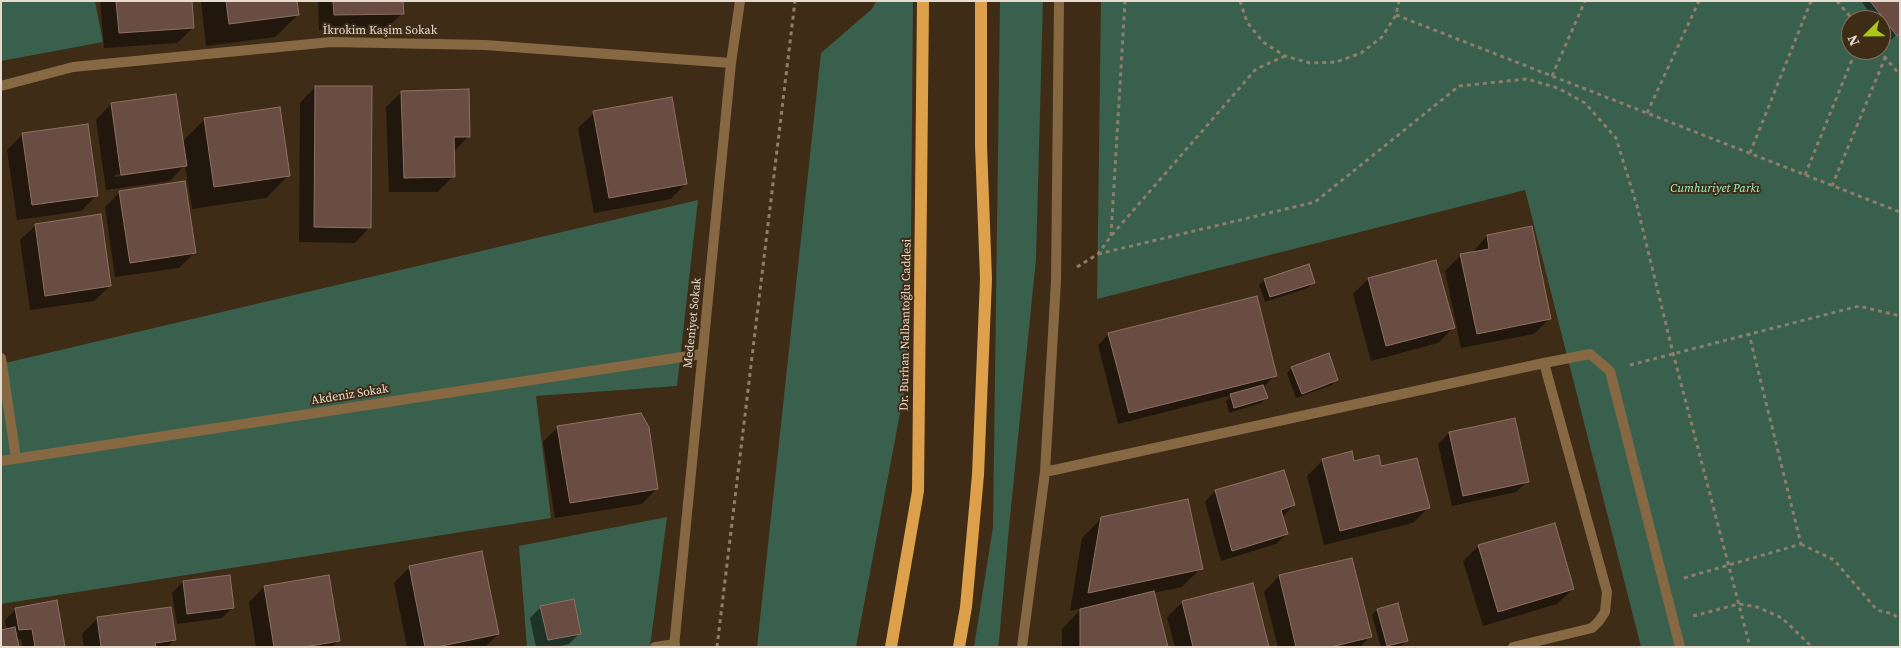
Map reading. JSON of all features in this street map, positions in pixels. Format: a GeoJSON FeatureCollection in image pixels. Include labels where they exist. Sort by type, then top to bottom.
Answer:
{"type":"FeatureCollection","features":[{"type":"Feature","properties":{"kind":"main road","name":"Dr. Burhan Nalbantoğlu Caddesi"},"geometry":{"type":"LineString","coordinates":[[891,647],[918,492],[923,1]]}},
{"type":"Feature","properties":{"kind":"main road"},"geometry":{"type":"LineString","coordinates":[[959,647],[966,608],[978,476],[986,279],[981,145],[981,1]]}},
{"type":"Feature","properties":{"kind":"street","name":"Medeniyet Sokak"},"geometry":{"type":"LineString","coordinates":[[674,645],[702,354],[740,1]]}},
{"type":"Feature","properties":{"kind":"street"},"geometry":{"type":"LineString","coordinates":[[1022,647],[1044,472],[1056,281],[1059,1]]}},
{"type":"Feature","properties":{"kind":"street","name":"İkrokim Kaşim Sokak"},"geometry":{"type":"LineString","coordinates":[[1,86],[73,67],[331,42],[485,46],[732,63]]}},
{"type":"Feature","properties":{"kind":"street","name":"Akdeniz Sokak"},"geometry":{"type":"LineString","coordinates":[[1,461],[702,354]]}},
{"type":"Feature","properties":{"kind":"street"},"geometry":{"type":"LineString","coordinates":[[1044,472],[1590,354],[1610,371],[1675,621],[1680,647]]}},
{"type":"Feature","properties":{"kind":"street"},"geometry":{"type":"LineString","coordinates":[[1,358],[16,458]]}},
{"type":"Feature","properties":{"kind":"street"},"geometry":{"type":"LineString","coordinates":[[1513,647],[1592,628],[1605,612],[1607,592],[1544,363]]}},
{"type":"Feature","properties":{"kind":"street"},"geometry":{"type":"LineString","coordinates":[[654,647],[674,645]]}},
{"type":"Feature","properties":{"kind":"path"},"geometry":{"type":"LineString","coordinates":[[717,647],[718,623],[795,1]]}},
{"type":"Feature","properties":{"kind":"path"},"geometry":{"type":"LineString","coordinates":[[1111,236],[1125,1]]}},
{"type":"Feature","properties":{"kind":"path"},"geometry":{"type":"LineString","coordinates":[[1240,1],[1247,22],[1263,42],[1285,56],[1310,63],[1336,62],[1361,53],[1382,37],[1396,15],[1399,1]]}},
{"type":"Feature","properties":{"kind":"path"},"geometry":{"type":"LineString","coordinates":[[1552,76],[1585,1]]}},
{"type":"Feature","properties":{"kind":"path"},"geometry":{"type":"LineString","coordinates":[[1647,113],[1700,1]]}},
{"type":"Feature","properties":{"kind":"path"},"geometry":{"type":"LineString","coordinates":[[1750,153],[1811,1]]}},
{"type":"Feature","properties":{"kind":"path"},"geometry":{"type":"LineString","coordinates":[[1396,15],[1900,212]]}},
{"type":"Feature","properties":{"kind":"path"},"geometry":{"type":"LineString","coordinates":[[1098,254],[1111,236],[1256,69],[1285,56]]}},
{"type":"Feature","properties":{"kind":"path"},"geometry":{"type":"LineString","coordinates":[[1805,175],[1852,60]]}},
{"type":"Feature","properties":{"kind":"path"},"geometry":{"type":"LineString","coordinates":[[1832,186],[1884,60]]}},
{"type":"Feature","properties":{"kind":"path"},"geometry":{"type":"LineString","coordinates":[[1887,60],[1899,74]]}},
{"type":"Feature","properties":{"kind":"path"},"geometry":{"type":"LineString","coordinates":[[1056,281],[1098,254],[1315,202],[1459,86],[1528,79],[1558,88],[1585,103],[1616,138],[1637,206],[1673,353],[1750,647]]}},
{"type":"Feature","properties":{"kind":"path"},"geometry":{"type":"LineString","coordinates":[[1610,371],[1673,353],[1859,306],[1900,316]]}},
{"type":"Feature","properties":{"kind":"path"},"geometry":{"type":"LineString","coordinates":[[1749,334],[1801,544]]}},
{"type":"Feature","properties":{"kind":"path"},"geometry":{"type":"LineString","coordinates":[[1664,584],[1801,544],[1834,560],[1877,610],[1893,614],[1900,620]]}},
{"type":"Feature","properties":{"kind":"path"},"geometry":{"type":"LineString","coordinates":[[1675,621],[1714,609],[1739,604],[1757,607],[1782,618],[1812,647]]}},
{"type":"Feature","properties":{"kind":"green space"},"geometry":{"type":"Polygon","coordinates":[[[1,1],[95,1],[103,42],[1,61],[1,1]]]}},
{"type":"Feature","properties":{"kind":"green space"},"geometry":{"type":"Polygon","coordinates":[[[876,1],[913,1],[910,360],[856,647],[757,647],[821,53],[872,9],[876,1]]]}},
{"type":"Feature","properties":{"kind":"green space"},"geometry":{"type":"Polygon","coordinates":[[[1000,1],[1043,1],[1036,259],[999,641],[998,647],[974,647],[993,527],[1000,1]]]}},
{"type":"Feature","properties":{"kind":"green space","name":"Cumhuriyet Parkı"},"geometry":{"type":"Polygon","coordinates":[[[1101,1],[1900,1],[1900,647],[1641,647],[1525,190],[1097,299],[1101,1]]]}},
{"type":"Feature","properties":{"kind":"green space"},"geometry":{"type":"Polygon","coordinates":[[[698,200],[677,386],[536,396],[551,518],[1,604],[1,364],[698,200]]]}},
{"type":"Feature","properties":{"kind":"green space"},"geometry":{"type":"Polygon","coordinates":[[[667,517],[650,647],[527,647],[519,546],[667,517]]]}},
{"type":"Feature","properties":{"kind":"building"},"geometry":{"type":"Polygon","coordinates":[[[116,1],[192,1],[194,28],[119,33],[116,1]]]}},
{"type":"Feature","properties":{"kind":"building"},"geometry":{"type":"Polygon","coordinates":[[[226,1],[297,1],[299,15],[229,24],[226,1]]]}},
{"type":"Feature","properties":{"kind":"building"},"geometry":{"type":"Polygon","coordinates":[[[333,1],[403,1],[404,14],[334,15],[333,1]]]}},
{"type":"Feature","properties":{"kind":"building"},"geometry":{"type":"Polygon","coordinates":[[[1870,1],[1900,1],[1900,33],[1897,36],[1891,28],[1891,10],[1877,10],[1870,1]]]}},
{"type":"Feature","properties":{"kind":"building"},"geometry":{"type":"Polygon","coordinates":[[[315,86],[372,86],[371,228],[314,227],[315,86]]]}},
{"type":"Feature","properties":{"kind":"building"},"geometry":{"type":"Polygon","coordinates":[[[469,89],[470,137],[454,137],[455,177],[404,178],[401,91],[469,89]]]}},
{"type":"Feature","properties":{"kind":"building"},"geometry":{"type":"Polygon","coordinates":[[[176,94],[187,166],[121,175],[111,103],[176,94]]]}},
{"type":"Feature","properties":{"kind":"building"},"geometry":{"type":"Polygon","coordinates":[[[672,97],[687,184],[609,198],[593,111],[672,97]]]}},
{"type":"Feature","properties":{"kind":"building"},"geometry":{"type":"Polygon","coordinates":[[[280,107],[290,176],[214,187],[204,118],[280,107]]]}},
{"type":"Feature","properties":{"kind":"building"},"geometry":{"type":"Polygon","coordinates":[[[88,124],[98,196],[32,205],[22,133],[88,124]]]}},
{"type":"Feature","properties":{"kind":"building"},"geometry":{"type":"Polygon","coordinates":[[[185,181],[196,253],[130,263],[119,191],[185,181]]]}},
{"type":"Feature","properties":{"kind":"building"},"geometry":{"type":"Polygon","coordinates":[[[101,214],[111,286],[45,296],[35,224],[101,214]]]}},
{"type":"Feature","properties":{"kind":"building"},"geometry":{"type":"Polygon","coordinates":[[[1532,226],[1551,319],[1477,334],[1460,254],[1489,249],[1487,235],[1532,226]]]}},
{"type":"Feature","properties":{"kind":"building"},"geometry":{"type":"Polygon","coordinates":[[[1436,260],[1455,328],[1386,346],[1368,278],[1436,260]]]}},
{"type":"Feature","properties":{"kind":"building"},"geometry":{"type":"Polygon","coordinates":[[[1309,264],[1315,283],[1270,297],[1264,279],[1309,264]]]}},
{"type":"Feature","properties":{"kind":"building"},"geometry":{"type":"Polygon","coordinates":[[[1257,296],[1277,376],[1129,413],[1108,333],[1257,296]]]}},
{"type":"Feature","properties":{"kind":"building"},"geometry":{"type":"Polygon","coordinates":[[[1329,353],[1338,380],[1302,394],[1291,367],[1329,353]]]}},
{"type":"Feature","properties":{"kind":"building"},"geometry":{"type":"Polygon","coordinates":[[[1263,385],[1268,398],[1234,408],[1230,394],[1263,385]]]}},
{"type":"Feature","properties":{"kind":"building"},"geometry":{"type":"Polygon","coordinates":[[[641,413],[649,427],[658,489],[570,503],[557,426],[641,413]]]}},
{"type":"Feature","properties":{"kind":"building"},"geometry":{"type":"Polygon","coordinates":[[[1515,418],[1529,482],[1463,496],[1449,432],[1515,418]]]}},
{"type":"Feature","properties":{"kind":"building"},"geometry":{"type":"Polygon","coordinates":[[[1352,451],[1354,461],[1379,455],[1381,466],[1417,458],[1430,508],[1340,531],[1322,459],[1352,451]]]}},
{"type":"Feature","properties":{"kind":"building"},"geometry":{"type":"Polygon","coordinates":[[[1284,470],[1295,505],[1281,510],[1288,534],[1232,551],[1215,490],[1284,470]]]}},
{"type":"Feature","properties":{"kind":"building"},"geometry":{"type":"Polygon","coordinates":[[[1188,499],[1203,569],[1088,593],[1101,517],[1188,499]]]}},
{"type":"Feature","properties":{"kind":"building"},"geometry":{"type":"Polygon","coordinates":[[[1555,523],[1574,589],[1498,612],[1478,545],[1555,523]]]}},
{"type":"Feature","properties":{"kind":"building"},"geometry":{"type":"Polygon","coordinates":[[[482,551],[499,634],[437,647],[425,647],[409,566],[482,551]]]}},
{"type":"Feature","properties":{"kind":"building"},"geometry":{"type":"Polygon","coordinates":[[[1352,558],[1372,637],[1331,647],[1296,647],[1279,575],[1352,558]]]}},
{"type":"Feature","properties":{"kind":"building"},"geometry":{"type":"Polygon","coordinates":[[[230,575],[234,608],[187,614],[183,581],[230,575]]]}},
{"type":"Feature","properties":{"kind":"building"},"geometry":{"type":"Polygon","coordinates":[[[329,575],[340,641],[304,647],[274,647],[264,586],[329,575]]]}},
{"type":"Feature","properties":{"kind":"building"},"geometry":{"type":"Polygon","coordinates":[[[1253,583],[1269,647],[1193,647],[1182,601],[1253,583]]]}},
{"type":"Feature","properties":{"kind":"building"},"geometry":{"type":"Polygon","coordinates":[[[1154,591],[1168,647],[1080,647],[1080,609],[1154,591]]]}},
{"type":"Feature","properties":{"kind":"building"},"geometry":{"type":"Polygon","coordinates":[[[574,599],[581,634],[548,640],[540,606],[574,599]]]}},
{"type":"Feature","properties":{"kind":"building"},"geometry":{"type":"Polygon","coordinates":[[[57,600],[65,647],[35,647],[32,629],[19,630],[15,608],[57,600]]]}},
{"type":"Feature","properties":{"kind":"building"},"geometry":{"type":"Polygon","coordinates":[[[1398,603],[1408,641],[1387,646],[1377,609],[1398,603]]]}},
{"type":"Feature","properties":{"kind":"building"},"geometry":{"type":"Polygon","coordinates":[[[171,607],[176,640],[155,643],[156,647],[101,647],[97,617],[171,607]]]}},
{"type":"Feature","properties":{"kind":"building"},"geometry":{"type":"Polygon","coordinates":[[[15,627],[19,647],[1,647],[1,630],[15,627]]]}}]}
